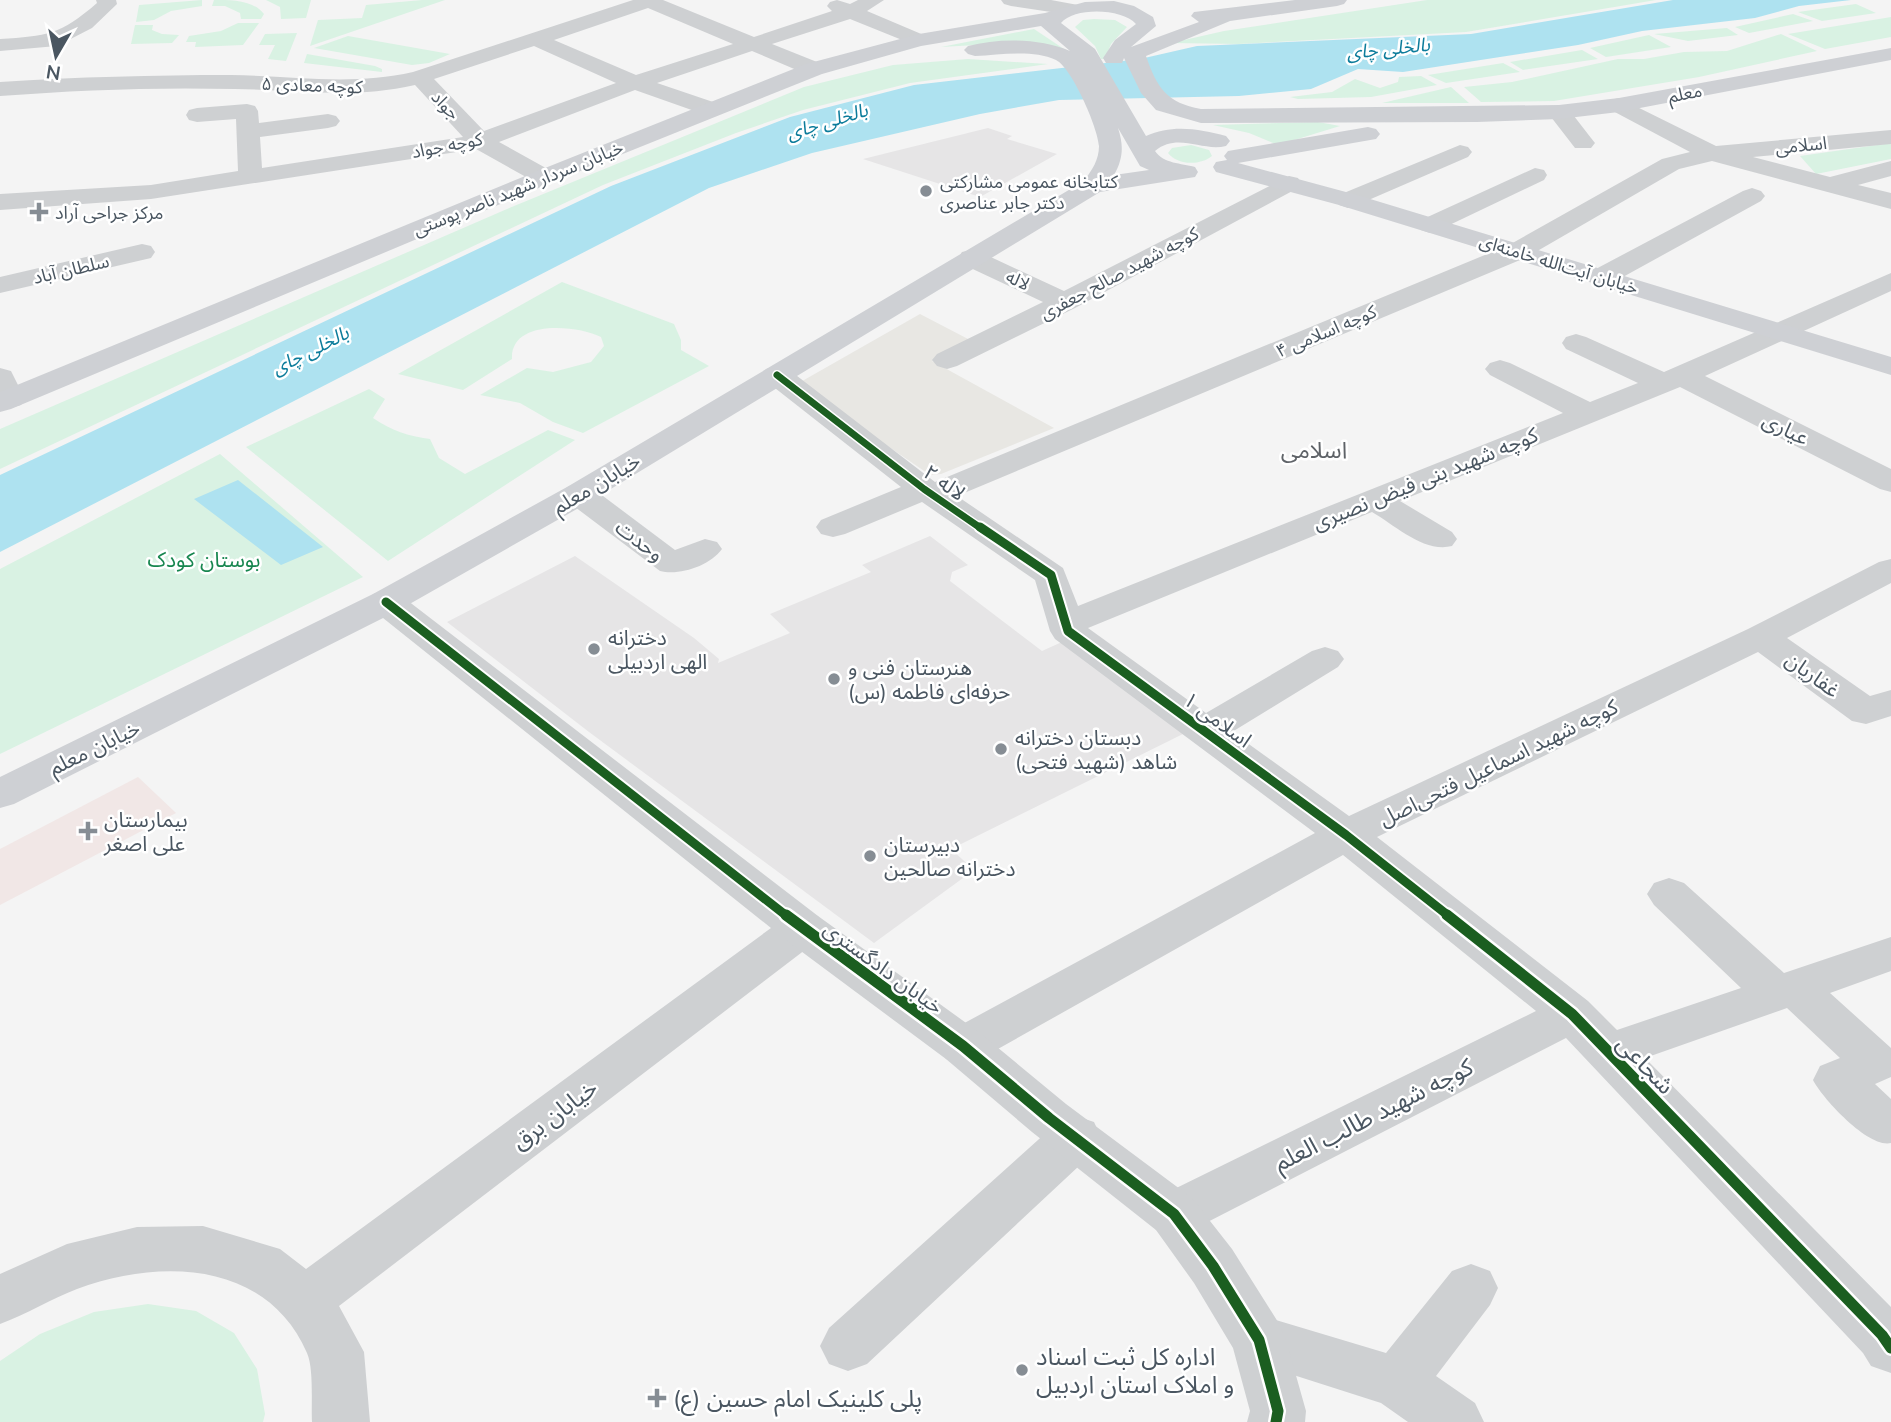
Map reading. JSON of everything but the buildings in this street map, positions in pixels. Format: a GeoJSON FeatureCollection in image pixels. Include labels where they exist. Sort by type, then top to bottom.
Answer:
{"type":"FeatureCollection","features":[{"type":"Feature","properties":{"kind":"main road"},"geometry":{"type":"LineString","coordinates":[[1083,62],[1087,54],[1051,25],[1070,12],[1122,0]]}},
{"type":"Feature","properties":{"kind":"main road"},"geometry":{"type":"LineString","coordinates":[[1194,0],[1225,16]]}},
{"type":"Feature","properties":{"kind":"main road"},"geometry":{"type":"LineString","coordinates":[[1070,12],[1127,10],[1225,16],[1337,0]]}},
{"type":"Feature","properties":{"kind":"main road","name":"خیابان سردار شهید ناصر پوستی"},"geometry":{"type":"LineString","coordinates":[[3,393],[814,69],[919,40],[1070,12]]}},
{"type":"Feature","properties":{"kind":"main road"},"geometry":{"type":"LineString","coordinates":[[1147,13],[1146,26],[1122,44],[1128,107],[1144,155],[1149,161],[1170,170],[1184,172]]}},
{"type":"Feature","properties":{"kind":"main road"},"geometry":{"type":"LineString","coordinates":[[1124,60],[1143,48],[1206,26],[1225,16]]}},
{"type":"Feature","properties":{"kind":"main road"},"geometry":{"type":"LineString","coordinates":[[869,55],[1029,49],[1054,52],[1083,62],[1128,107],[1159,124],[1186,135],[1216,140],[1234,150],[1231,162]]}},
{"type":"Feature","properties":{"kind":"main road","name":"معلم"},"geometry":{"type":"LineString","coordinates":[[1477,115],[1559,112],[1619,105],[1891,54]]}},
{"type":"Feature","properties":{"kind":"main road"},"geometry":{"type":"LineString","coordinates":[[1128,107],[1201,116],[1477,115]]}},
{"type":"Feature","properties":{"kind":"main road"},"geometry":{"type":"LineString","coordinates":[[1093,186],[1105,174],[1111,157],[1110,134],[1128,107]]}},
{"type":"Feature","properties":{"kind":"main road","name":"خیابان معلم"},"geometry":{"type":"LineString","coordinates":[[0,794],[386,602],[579,494],[1093,186],[1199,172],[1231,162],[1477,115]]}},
{"type":"Feature","properties":{"kind":"main road"},"geometry":{"type":"LineString","coordinates":[[1144,149],[1158,139],[1186,135]]}},
{"type":"Feature","properties":{"kind":"main road","name":"خیابان آیت‌الله خامنه‌ای"},"geometry":{"type":"LineString","coordinates":[[1231,162],[1289,183],[1891,366]]}},
{"type":"Feature","properties":{"kind":"street"},"geometry":{"type":"LineString","coordinates":[[0,45],[50,41],[85,24],[107,4],[106,0]]}},
{"type":"Feature","properties":{"kind":"street"},"geometry":{"type":"LineString","coordinates":[[650,0],[814,69]]}},
{"type":"Feature","properties":{"kind":"street","name":"کوچه معادی ۵"},"geometry":{"type":"LineString","coordinates":[[0,89],[82,83],[234,82],[348,88],[382,86],[420,77],[537,40],[650,0]]}},
{"type":"Feature","properties":{"kind":"street"},"geometry":{"type":"LineString","coordinates":[[822,0],[919,40]]}},
{"type":"Feature","properties":{"kind":"street","name":"کوچه جواد"},"geometry":{"type":"LineString","coordinates":[[0,202],[151,192],[480,141],[635,83],[850,12],[874,0]]}},
{"type":"Feature","properties":{"kind":"street"},"geometry":{"type":"LineString","coordinates":[[1011,0],[1070,12]]}},
{"type":"Feature","properties":{"kind":"street"},"geometry":{"type":"LineString","coordinates":[[537,40],[635,83],[711,109]]}},
{"type":"Feature","properties":{"kind":"street","name":"جواد"},"geometry":{"type":"LineString","coordinates":[[420,77],[480,141],[544,177]]}},
{"type":"Feature","properties":{"kind":"street"},"geometry":{"type":"LineString","coordinates":[[1619,105],[1712,154],[1891,201]]}},
{"type":"Feature","properties":{"kind":"street"},"geometry":{"type":"LineString","coordinates":[[197,115],[247,111],[250,177]]}},
{"type":"Feature","properties":{"kind":"street"},"geometry":{"type":"LineString","coordinates":[[1559,112],[1583,143]]}},
{"type":"Feature","properties":{"kind":"street"},"geometry":{"type":"LineString","coordinates":[[249,131],[328,121]]}},
{"type":"Feature","properties":{"kind":"street","name":"اسلامی"},"geometry":{"type":"LineString","coordinates":[[1712,154],[1891,136]]}},
{"type":"Feature","properties":{"kind":"street"},"geometry":{"type":"LineString","coordinates":[[1348,200],[1460,152]]}},
{"type":"Feature","properties":{"kind":"street","name":"کوچه اسلامی ۴"},"geometry":{"type":"LineString","coordinates":[[833,527],[928,492],[1518,251],[1671,164],[1712,154]]}},
{"type":"Feature","properties":{"kind":"street"},"geometry":{"type":"LineString","coordinates":[[1834,184],[1891,168]]}},
{"type":"Feature","properties":{"kind":"street"},"geometry":{"type":"LineString","coordinates":[[1430,225],[1535,175]]}},
{"type":"Feature","properties":{"kind":"street","name":"کوچه شهید صالح جعفری"},"geometry":{"type":"LineString","coordinates":[[947,360],[1065,302],[1289,183]]}},
{"type":"Feature","properties":{"kind":"street"},"geometry":{"type":"LineString","coordinates":[[1602,277],[1752,196]]}},
{"type":"Feature","properties":{"kind":"street","name":"سلطان آباد"},"geometry":{"type":"LineString","coordinates":[[0,285],[142,252]]}},
{"type":"Feature","properties":{"kind":"street","name":"لاله"},"geometry":{"type":"LineString","coordinates":[[971,258],[1065,302]]}},
{"type":"Feature","properties":{"kind":"street","name":"کوچه شهید بنی فیض نصیری"},"geometry":{"type":"LineString","coordinates":[[1067,628],[1783,332],[1891,281]]}},
{"type":"Feature","properties":{"kind":"street","name":"عیاری"},"geometry":{"type":"LineString","coordinates":[[1576,343],[1671,379],[1891,482]]}},
{"type":"Feature","properties":{"kind":"street"},"geometry":{"type":"LineString","coordinates":[[1500,369],[1586,412]]}},
{"type":"Feature","properties":{"kind":"street","name":"لاله ۲"},"geometry":{"type":"LineString","coordinates":[[777,375],[928,492],[1051,575],[1067,628]]}},
{"type":"Feature","properties":{"kind":"street","name":"وحدت"},"geometry":{"type":"LineString","coordinates":[[579,494],[672,564],[705,550]]}},
{"type":"Feature","properties":{"kind":"street"},"geometry":{"type":"LineString","coordinates":[[1374,499],[1440,539]]}},
{"type":"Feature","properties":{"kind":"street","name":"کوچه شهید اسماعیل فتحی‌اصل"},"geometry":{"type":"LineString","coordinates":[[963,1046],[1346,835],[1761,636],[1891,569]]}},
{"type":"Feature","properties":{"kind":"street","name":"خیابان دادگستری"},"geometry":{"type":"LineString","coordinates":[[386,602],[802,928],[963,1046],[1174,1214],[1213,1266],[1259,1340],[1278,1412],[1276,1422]]}},
{"type":"Feature","properties":{"kind":"street","name":"اسلامی ۱"},"geometry":{"type":"LineString","coordinates":[[1067,628],[1346,835]]}},
{"type":"Feature","properties":{"kind":"street","name":"غفاریان"},"geometry":{"type":"LineString","coordinates":[[1761,636],[1878,707]]}},
{"type":"Feature","properties":{"kind":"street"},"geometry":{"type":"LineString","coordinates":[[1204,731],[1325,659]]}},
{"type":"Feature","properties":{"kind":"street","name":"شجاعی"},"geometry":{"type":"LineString","coordinates":[[1346,835],[1572,1014],[1882,1335],[1891,1349]]}},
{"type":"Feature","properties":{"kind":"street"},"geometry":{"type":"LineString","coordinates":[[1669,894],[1876,1063],[1837,1080],[1886,1124]]}},
{"type":"Feature","properties":{"kind":"street","name":"خیابان برق"},"geometry":{"type":"LineString","coordinates":[[306,1300],[802,928]]}},
{"type":"Feature","properties":{"kind":"street"},"geometry":{"type":"LineString","coordinates":[[1608,1052],[1891,954]]}},
{"type":"Feature","properties":{"kind":"street","name":"کوچه شهید طالب العلم"},"geometry":{"type":"LineString","coordinates":[[1174,1214],[1572,1014]]}},
{"type":"Feature","properties":{"kind":"street"},"geometry":{"type":"LineString","coordinates":[[848,1346],[1076,1137]]}},
{"type":"Feature","properties":{"kind":"street"},"geometry":{"type":"LineString","coordinates":[[0,1300],[67,1268],[138,1250],[204,1249],[261,1266],[306,1300],[336,1352],[341,1422]]}},
{"type":"Feature","properties":{"kind":"street"},"geometry":{"type":"LineString","coordinates":[[1397,1382],[1471,1288]]}},
{"type":"Feature","properties":{"kind":"street"},"geometry":{"type":"LineString","coordinates":[[1259,1340],[1397,1382],[1455,1422]]}},
{"type":"Feature","properties":{"kind":"shaded area"},"geometry":{"type":"Polygon","coordinates":[[[988,128],[1012,136],[1007,139],[1057,154],[980,197],[863,159],[988,128]]]}},
{"type":"Feature","properties":{"kind":"shaded area"},"geometry":{"type":"Polygon","coordinates":[[[920,314],[970,340],[932,361],[1054,428],[941,474],[930,475],[797,384],[920,314]]]}},
{"type":"Feature","properties":{"kind":"shaded area"},"geometry":{"type":"Polygon","coordinates":[[[930,536],[968,565],[952,572],[950,581],[1042,651],[1073,637],[1189,731],[951,849],[974,870],[874,943],[589,732],[447,622],[575,556],[694,638],[719,659],[718,663],[790,633],[770,614],[871,572],[862,565],[930,536]]]}},
{"type":"Feature","properties":{"kind":"shaded area","name":"بیمارستان علی اصغر"},"geometry":{"type":"Polygon","coordinates":[[[138,777],[176,813],[0,905],[0,849],[138,777]]]}},
{"type":"Feature","properties":{"kind":"green space"},"geometry":{"type":"Polygon","coordinates":[[[202,0],[202,6],[171,11],[154,20],[136,22],[139,5],[202,0]]]}},
{"type":"Feature","properties":{"kind":"green space"},"geometry":{"type":"Polygon","coordinates":[[[214,0],[248,3],[264,14],[261,19],[241,19],[240,13],[225,6],[212,6],[214,0]]]}},
{"type":"Feature","properties":{"kind":"green space"},"geometry":{"type":"Polygon","coordinates":[[[266,0],[311,0],[306,18],[281,19],[280,7],[266,0]]]}},
{"type":"Feature","properties":{"kind":"green space"},"geometry":{"type":"Polygon","coordinates":[[[445,0],[310,46],[318,20],[362,18],[366,5],[445,0]]]}},
{"type":"Feature","properties":{"kind":"green space"},"geometry":{"type":"Polygon","coordinates":[[[1427,0],[1656,0],[1466,32],[1239,44],[1171,43],[1224,31],[1427,0]]]}},
{"type":"Feature","properties":{"kind":"green space"},"geometry":{"type":"Polygon","coordinates":[[[1856,4],[1876,13],[1822,21],[1798,12],[1856,4]]]}},
{"type":"Feature","properties":{"kind":"green space"},"geometry":{"type":"Polygon","coordinates":[[[1793,14],[1813,21],[1749,33],[1735,27],[1793,14]]]}},
{"type":"Feature","properties":{"kind":"green space"},"geometry":{"type":"Polygon","coordinates":[[[1891,17],[1891,37],[1825,49],[1788,34],[1891,17]]]}},
{"type":"Feature","properties":{"kind":"green space"},"geometry":{"type":"Polygon","coordinates":[[[1083,20],[1115,20],[1127,27],[1111,44],[1105,59],[1101,59],[1095,46],[1075,27],[1083,20]]]}},
{"type":"Feature","properties":{"kind":"green space"},"geometry":{"type":"Polygon","coordinates":[[[238,23],[259,23],[243,45],[195,47],[196,42],[186,42],[189,36],[221,31],[238,23]]]}},
{"type":"Feature","properties":{"kind":"green space"},"geometry":{"type":"Polygon","coordinates":[[[135,25],[153,25],[152,30],[162,34],[179,35],[172,43],[131,44],[135,25]]]}},
{"type":"Feature","properties":{"kind":"green space"},"geometry":{"type":"Polygon","coordinates":[[[1727,28],[1738,35],[1688,41],[1654,34],[1727,28]]]}},
{"type":"Feature","properties":{"kind":"green space"},"geometry":{"type":"Polygon","coordinates":[[[1034,29],[1067,51],[994,44],[941,47],[1034,29]]]}},
{"type":"Feature","properties":{"kind":"green space"},"geometry":{"type":"Polygon","coordinates":[[[297,33],[286,61],[268,59],[275,45],[259,45],[265,34],[297,33]]]}},
{"type":"Feature","properties":{"kind":"green space"},"geometry":{"type":"Polygon","coordinates":[[[1781,34],[1817,51],[1699,77],[1554,101],[1481,102],[1464,87],[1512,82],[1618,59],[1644,59],[1684,52],[1727,51],[1781,34]]]}},
{"type":"Feature","properties":{"kind":"green space"},"geometry":{"type":"Polygon","coordinates":[[[1649,35],[1671,47],[1606,57],[1590,48],[1649,35]]]}},
{"type":"Feature","properties":{"kind":"green space"},"geometry":{"type":"Polygon","coordinates":[[[348,36],[450,54],[429,63],[412,65],[314,48],[348,36]]]}},
{"type":"Feature","properties":{"kind":"green space"},"geometry":{"type":"Polygon","coordinates":[[[1582,50],[1598,59],[1523,70],[1510,62],[1582,50]]]}},
{"type":"Feature","properties":{"kind":"green space"},"geometry":{"type":"Polygon","coordinates":[[[307,54],[375,66],[382,69],[382,72],[304,63],[307,54]]]}},
{"type":"Feature","properties":{"kind":"green space"},"geometry":{"type":"Polygon","coordinates":[[[968,59],[1048,64],[910,83],[803,110],[736,133],[603,185],[0,469],[0,429],[507,209],[804,87],[893,65],[968,59]]]}},
{"type":"Feature","properties":{"kind":"green space"},"geometry":{"type":"Polygon","coordinates":[[[1503,63],[1520,72],[1446,83],[1428,75],[1503,63]]]}},
{"type":"Feature","properties":{"kind":"green space"},"geometry":{"type":"Polygon","coordinates":[[[1421,76],[1437,85],[1371,97],[1290,97],[1332,92],[1355,79],[1380,88],[1398,82],[1399,77],[1421,76]]]}},
{"type":"Feature","properties":{"kind":"green space"},"geometry":{"type":"Polygon","coordinates":[[[1451,87],[1469,103],[1382,103],[1451,87]]]}},
{"type":"Feature","properties":{"kind":"green space"},"geometry":{"type":"Polygon","coordinates":[[[1318,122],[1340,126],[1278,145],[1249,133],[1213,125],[1318,122]]]}},
{"type":"Feature","properties":{"kind":"green space"},"geometry":{"type":"Polygon","coordinates":[[[1891,143],[1891,159],[1816,174],[1800,156],[1891,143]]]}},
{"type":"Feature","properties":{"kind":"green space"},"geometry":{"type":"Polygon","coordinates":[[[1191,145],[1209,150],[1212,156],[1189,163],[1177,160],[1168,153],[1172,148],[1191,145]]]}},
{"type":"Feature","properties":{"kind":"green space"},"geometry":{"type":"Polygon","coordinates":[[[562,282],[674,324],[681,340],[681,350],[709,366],[583,433],[553,422],[520,403],[480,395],[527,368],[553,372],[591,362],[604,346],[601,337],[590,333],[562,328],[533,331],[522,337],[514,346],[512,359],[463,390],[398,374],[562,282]]]}},
{"type":"Feature","properties":{"kind":"green space"},"geometry":{"type":"Polygon","coordinates":[[[369,389],[385,399],[373,418],[400,432],[430,439],[439,458],[465,474],[548,430],[575,440],[388,561],[246,447],[369,389]]]}},
{"type":"Feature","properties":{"kind":"green space","name":"بوستان کودک"},"geometry":{"type":"Polygon","coordinates":[[[220,454],[363,577],[0,754],[0,569],[220,454]]]}},
{"type":"Feature","properties":{"kind":"green space"},"geometry":{"type":"Polygon","coordinates":[[[148,1304],[196,1311],[234,1333],[257,1369],[265,1414],[263,1422],[0,1422],[0,1361],[40,1334],[94,1312],[148,1304]]]}},
{"type":"Feature","properties":{"kind":"water","name":"بالخلی چای"},"geometry":{"type":"Polygon","coordinates":[[[1673,0],[1851,0],[1799,6],[1755,18],[1642,31],[1578,45],[1403,72],[1358,69],[1311,89],[1239,96],[1059,100],[980,114],[812,153],[709,188],[0,552],[0,475],[611,186],[790,117],[914,85],[1140,59],[1197,46],[1471,34],[1673,0]]]}},
{"type":"Feature","properties":{"kind":"water"},"geometry":{"type":"Polygon","coordinates":[[[238,480],[323,547],[281,565],[194,499],[238,480]]]}},
{"type":"Feature","properties":{"kind":"cycle path"},"geometry":{"type":"LineString","coordinates":[[777,375],[924,489],[1051,575],[1068,631],[1346,835],[1572,1014],[1882,1335],[1891,1348]]}},
{"type":"Feature","properties":{"kind":"cycle path"},"geometry":{"type":"LineString","coordinates":[[386,602],[802,928],[963,1046],[1049,1118],[1174,1214],[1213,1266],[1259,1340],[1278,1411],[1276,1422]]}},
{"type":"Feature","properties":{"kind":"place","name":"کتابخانه عمومی مشارکتی دکتر جابر عناصری"},"geometry":{"type":"Point","coordinates":[926,191]}},
{"type":"Feature","properties":{"kind":"place","name":"مرکز جراحی آراد"},"geometry":{"type":"Point","coordinates":[39,212]}},
{"type":"Feature","properties":{"kind":"place","name":"دخترانه الهی اردبیلی"},"geometry":{"type":"Point","coordinates":[594,649]}},
{"type":"Feature","properties":{"kind":"place","name":"هنرستان فنی و حرفه‌ای فاطمه (س)"},"geometry":{"type":"Point","coordinates":[834,679]}},
{"type":"Feature","properties":{"kind":"place","name":"دبستان دخترانه شاهد (شهید فتحی)"},"geometry":{"type":"Point","coordinates":[1001,749]}},
{"type":"Feature","properties":{"kind":"place","name":"بیمارستان علی اصغر"},"geometry":{"type":"Point","coordinates":[88,831]}},
{"type":"Feature","properties":{"kind":"place","name":"دبیرستان دخترانه صالحین"},"geometry":{"type":"Point","coordinates":[870,856]}},
{"type":"Feature","properties":{"kind":"place","name":"اداره کل ثبت اسناد و املاک استان اردبیل"},"geometry":{"type":"Point","coordinates":[1022,1370]}},
{"type":"Feature","properties":{"kind":"place","name":"پلی کلینیک امام حسین (ع)"},"geometry":{"type":"Point","coordinates":[657,1398]}},
{"type":"Feature","properties":{"kind":"district","name":"اسلامی"},"geometry":{"type":"Point","coordinates":[1314,449]}}]}
